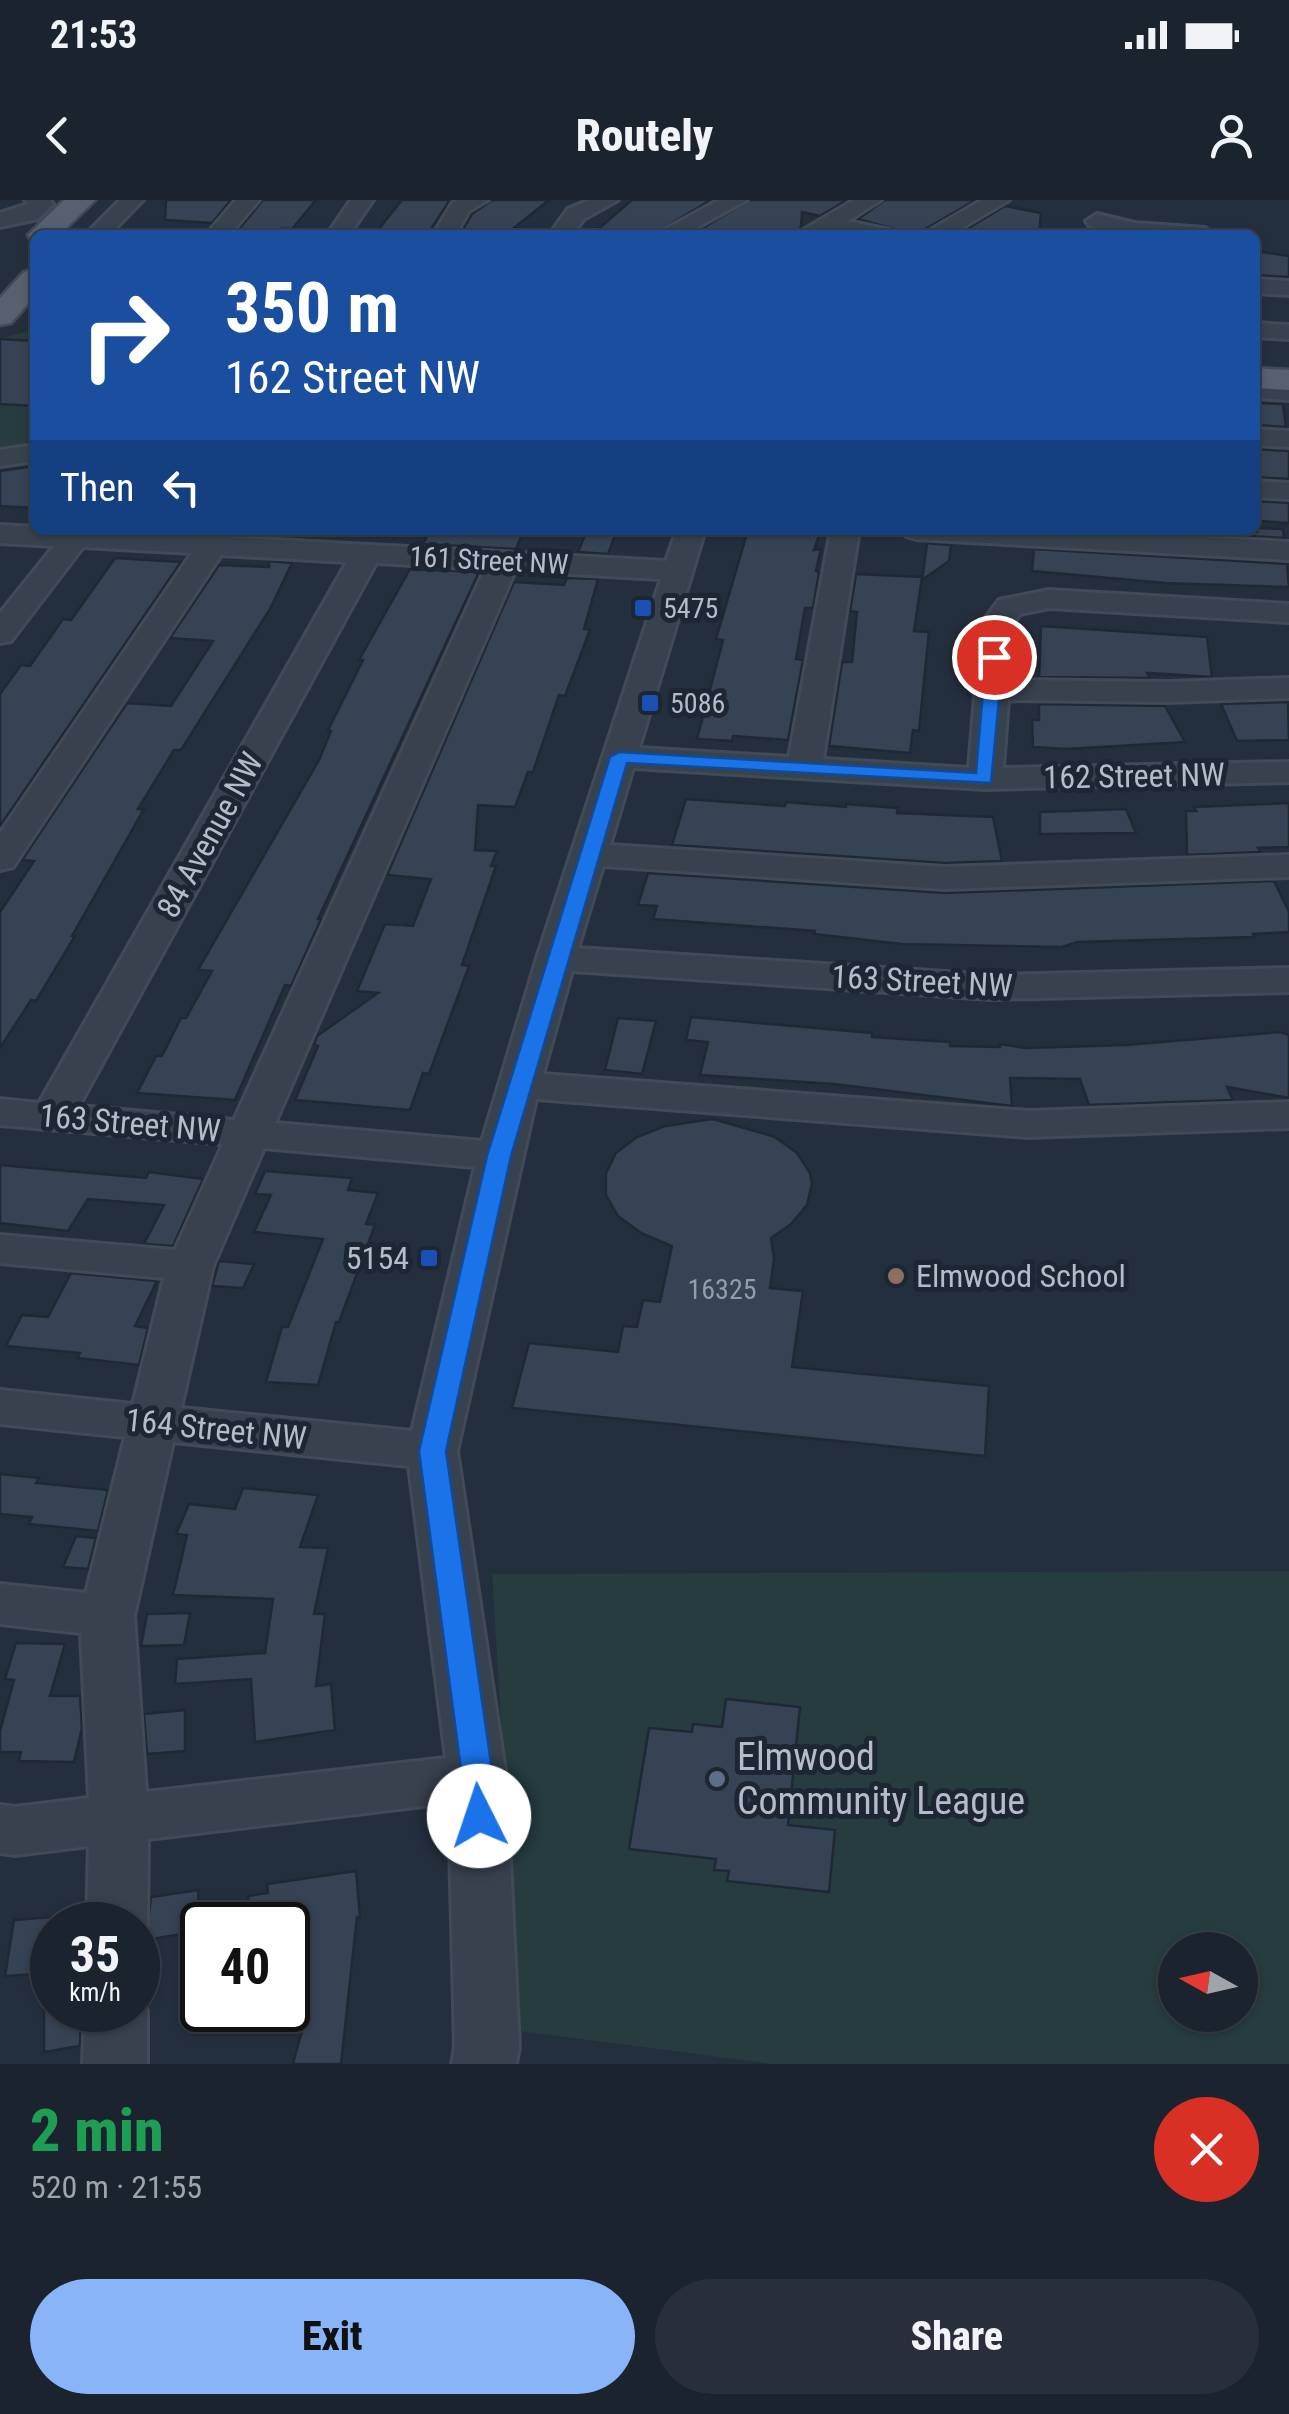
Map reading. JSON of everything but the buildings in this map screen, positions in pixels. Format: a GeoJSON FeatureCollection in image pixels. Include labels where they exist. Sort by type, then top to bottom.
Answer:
{"type":"FeatureCollection","features":[{"type":"Feature","properties":{"kind":"main road"},"geometry":{"type":"LineString","coordinates":[[40,230],[81,200]]}},
{"type":"Feature","properties":{"kind":"main road"},"geometry":{"type":"LineString","coordinates":[[46,230],[108,200]]}},
{"type":"Feature","properties":{"kind":"main road"},"geometry":{"type":"LineString","coordinates":[[12,310],[29,238]]}},
{"type":"Feature","properties":{"kind":"main road"},"geometry":{"type":"LineString","coordinates":[[1260,378],[1289,380]]}},
{"type":"Feature","properties":{"kind":"street"},"geometry":{"type":"LineString","coordinates":[[29,238],[32,213],[42,204],[36,200]]}},
{"type":"Feature","properties":{"kind":"street"},"geometry":{"type":"LineString","coordinates":[[101,230],[132,200]]}},
{"type":"Feature","properties":{"kind":"street"},"geometry":{"type":"LineString","coordinates":[[221,230],[248,200]]}},
{"type":"Feature","properties":{"kind":"street"},"geometry":{"type":"LineString","coordinates":[[341,230],[362,200]]}},
{"type":"Feature","properties":{"kind":"street"},"geometry":{"type":"LineString","coordinates":[[447,230],[462,207],[477,200]]}},
{"type":"Feature","properties":{"kind":"street"},"geometry":{"type":"LineString","coordinates":[[564,230],[576,214],[607,200]]}},
{"type":"Feature","properties":{"kind":"street"},"geometry":{"type":"LineString","coordinates":[[676,230],[736,200]]}},
{"type":"Feature","properties":{"kind":"street"},"geometry":{"type":"LineString","coordinates":[[815,229],[870,200]]}},
{"type":"Feature","properties":{"kind":"street"},"geometry":{"type":"LineString","coordinates":[[942,230],[998,200]]}},
{"type":"Feature","properties":{"kind":"street"},"geometry":{"type":"LineString","coordinates":[[1082,230],[1120,207]]}},
{"type":"Feature","properties":{"kind":"street"},"geometry":{"type":"LineString","coordinates":[[1097,221],[1123,230]]}},
{"type":"Feature","properties":{"kind":"street"},"geometry":{"type":"LineString","coordinates":[[1260,286],[1289,288]]}},
{"type":"Feature","properties":{"kind":"street"},"geometry":{"type":"LineString","coordinates":[[1260,330],[1289,332]]}},
{"type":"Feature","properties":{"kind":"street"},"geometry":{"type":"LineString","coordinates":[[1260,367],[1289,368]]}},
{"type":"Feature","properties":{"kind":"street"},"geometry":{"type":"LineString","coordinates":[[1260,390],[1289,392]]}},
{"type":"Feature","properties":{"kind":"street"},"geometry":{"type":"LineString","coordinates":[[1260,437],[1289,439]]}},
{"type":"Feature","properties":{"kind":"street"},"geometry":{"type":"LineString","coordinates":[[0,458],[30,453]]}},
{"type":"Feature","properties":{"kind":"street"},"geometry":{"type":"LineString","coordinates":[[1260,489],[1289,491]]}},
{"type":"Feature","properties":{"kind":"street","name":"161 Street NW"},"geometry":{"type":"LineString","coordinates":[[0,534],[679,571]]}},
{"type":"Feature","properties":{"kind":"street"},"geometry":{"type":"LineString","coordinates":[[484,2064],[487,2047],[477,1777],[432,1451],[499,1156],[556,958],[690,535]]}},
{"type":"Feature","properties":{"kind":"street"},"geometry":{"type":"LineString","coordinates":[[804,768],[844,535]]}},
{"type":"Feature","properties":{"kind":"street"},"geometry":{"type":"LineString","coordinates":[[1005,535],[1289,551]]}},
{"type":"Feature","properties":{"kind":"street"},"geometry":{"type":"LineString","coordinates":[[0,634],[74,539]]}},
{"type":"Feature","properties":{"kind":"street"},"geometry":{"type":"LineString","coordinates":[[0,859],[212,546]]}},
{"type":"Feature","properties":{"kind":"street","name":"84 Avenue NW"},"geometry":{"type":"LineString","coordinates":[[52,1116],[367,554]]}},
{"type":"Feature","properties":{"kind":"street"},"geometry":{"type":"LineString","coordinates":[[118,1902],[119,1819],[107,1616],[190,1266],[504,561]]}},
{"type":"Feature","properties":{"kind":"street"},"geometry":{"type":"LineString","coordinates":[[984,779],[997,624],[1010,607],[1049,599],[1289,613]]}},
{"type":"Feature","properties":{"kind":"street"},"geometry":{"type":"LineString","coordinates":[[992,690],[1168,692],[1289,688]]}},
{"type":"Feature","properties":{"kind":"street","name":"162 Street NW"},"geometry":{"type":"LineString","coordinates":[[619,757],[984,779],[1289,772]]}},
{"type":"Feature","properties":{"kind":"street"},"geometry":{"type":"LineString","coordinates":[[589,854],[945,878],[1289,866]]}},
{"type":"Feature","properties":{"kind":"street","name":"163 Street NW"},"geometry":{"type":"LineString","coordinates":[[556,958],[991,987],[1289,980]]}},
{"type":"Feature","properties":{"kind":"street"},"geometry":{"type":"LineString","coordinates":[[519,1086],[1028,1124],[1289,1115]]}},
{"type":"Feature","properties":{"kind":"street","name":"163 Street NW"},"geometry":{"type":"LineString","coordinates":[[0,1112],[499,1156]]}},
{"type":"Feature","properties":{"kind":"street"},"geometry":{"type":"LineString","coordinates":[[0,1248],[190,1266]]}},
{"type":"Feature","properties":{"kind":"street","name":"164 Street NW"},"geometry":{"type":"LineString","coordinates":[[0,1407],[432,1451]]}},
{"type":"Feature","properties":{"kind":"street"},"geometry":{"type":"LineString","coordinates":[[0,1604],[107,1616]]}},
{"type":"Feature","properties":{"kind":"street"},"geometry":{"type":"LineString","coordinates":[[0,1829],[15,1831],[477,1777]]}},
{"type":"Feature","properties":{"kind":"street"},"geometry":{"type":"LineString","coordinates":[[115,2064],[116,2032]]}},
{"type":"Feature","properties":{"kind":"green space"},"geometry":{"type":"Polygon","coordinates":[[[30,332],[30,439],[16,452],[0,452],[0,338],[30,332]]]}},
{"type":"Feature","properties":{"kind":"green space"},"geometry":{"type":"Polygon","coordinates":[[[1289,1571],[1289,2064],[773,2064],[520,2031],[492,1574],[1289,1571]]]}},
{"type":"Feature","properties":{"kind":"place","name":"5475"},"geometry":{"type":"Point","coordinates":[643,608]}},
{"type":"Feature","properties":{"kind":"place","name":"5086"},"geometry":{"type":"Point","coordinates":[650,703]}},
{"type":"Feature","properties":{"kind":"place","name":"5154"},"geometry":{"type":"Point","coordinates":[429,1258]}},
{"type":"Feature","properties":{"kind":"place","name":"Elmwood School"},"geometry":{"type":"Point","coordinates":[896,1276]}},
{"type":"Feature","properties":{"kind":"place","name":"Elmwood Community League"},"geometry":{"type":"Point","coordinates":[717,1779]}},
{"type":"Feature","properties":{"kind":"route"},"geometry":{"type":"LineString","coordinates":[[479,1816],[432,1451],[499,1156],[619,757],[984,779],[994,657]]}}]}
